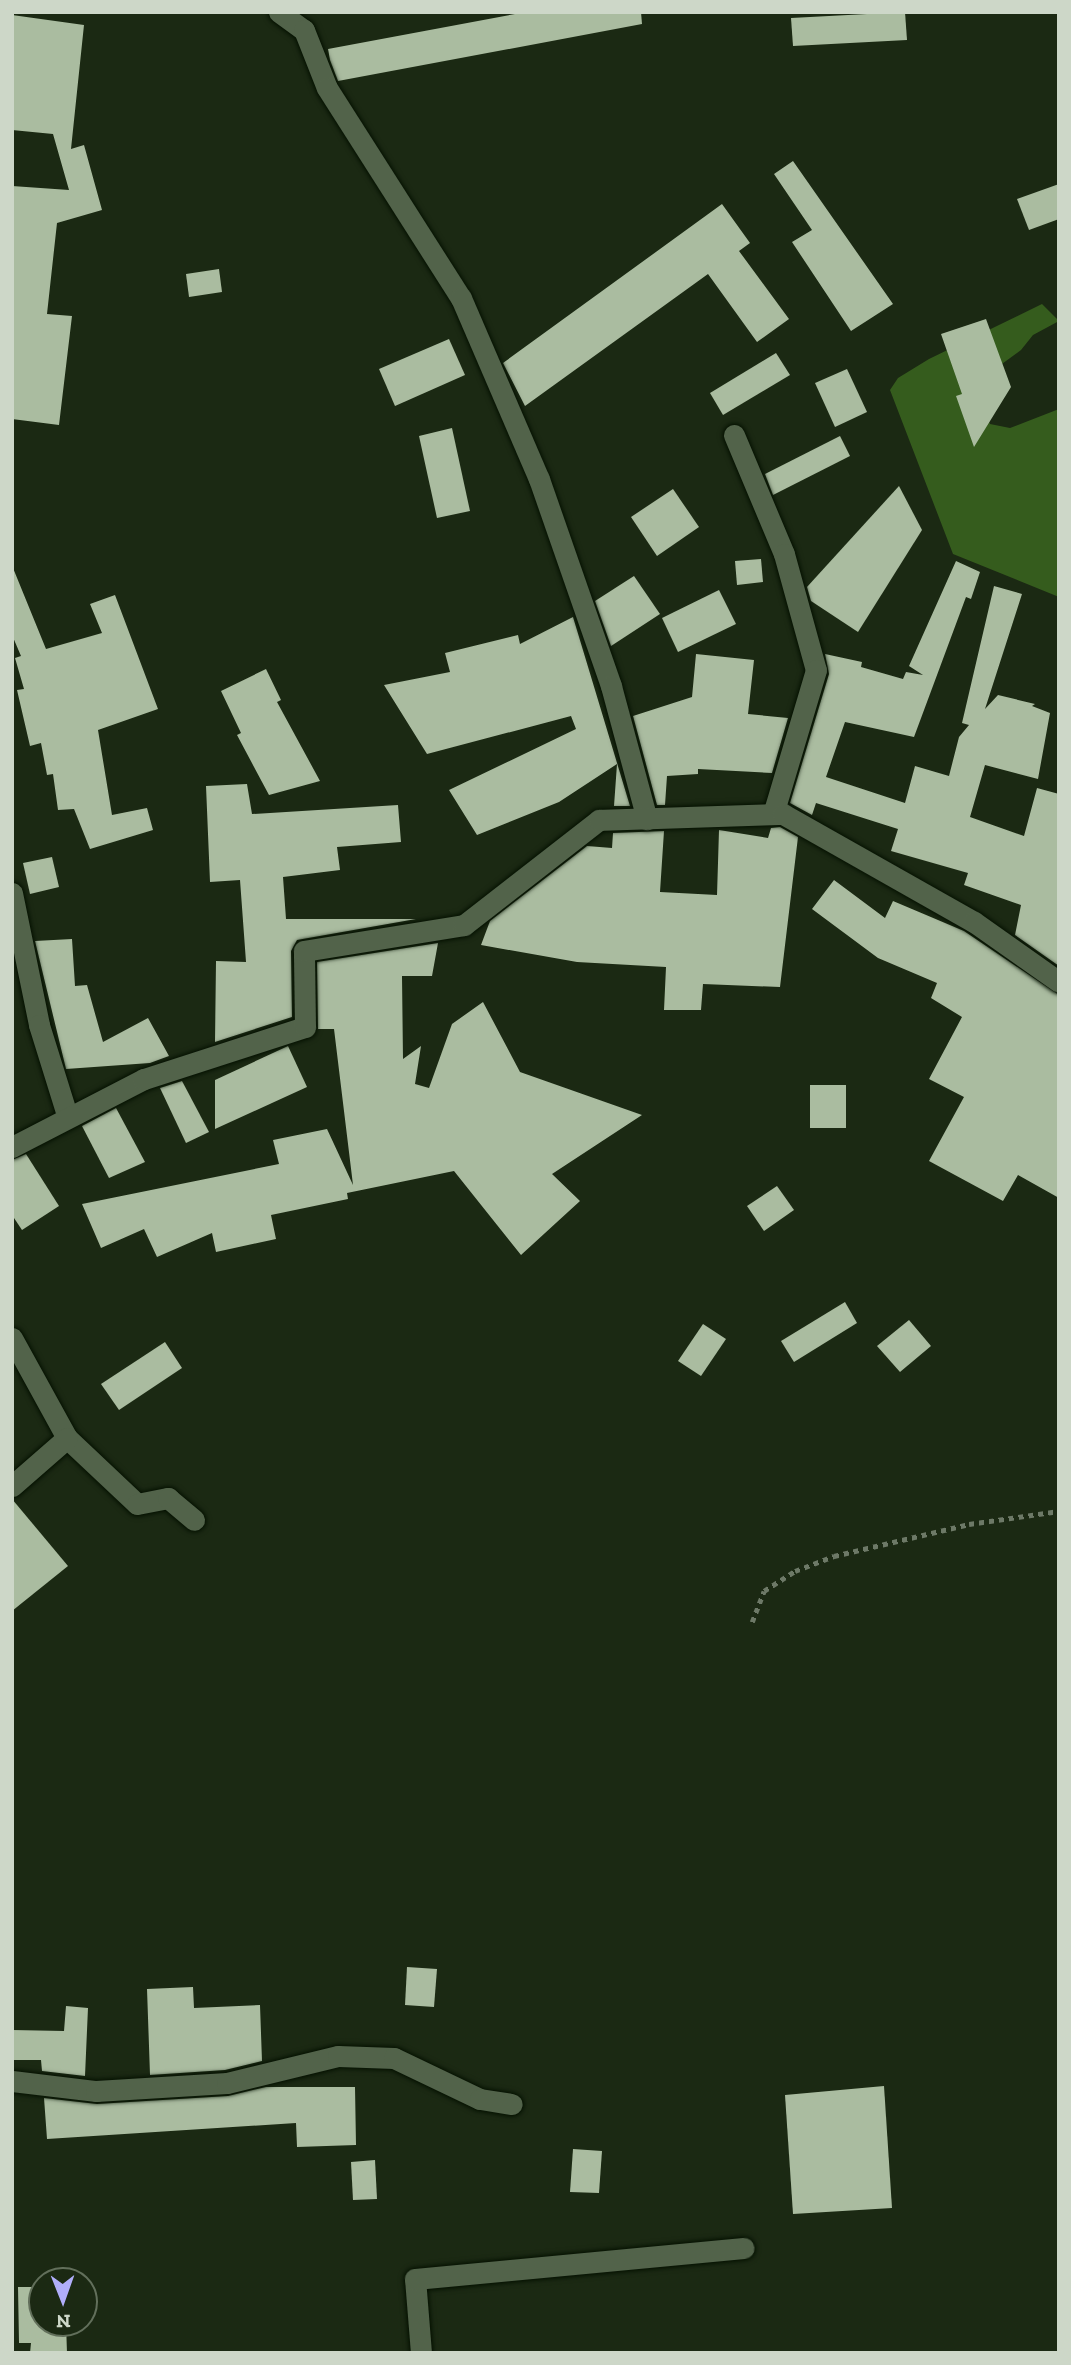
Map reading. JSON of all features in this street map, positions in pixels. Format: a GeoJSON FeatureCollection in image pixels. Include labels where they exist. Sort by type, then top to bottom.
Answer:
{"type":"FeatureCollection","features":[{"type":"Feature","properties":{"kind":"street"},"geometry":{"type":"LineString","coordinates":[[279,12],[304,30],[327,88],[461,298],[539,479],[611,686],[647,819]]}},
{"type":"Feature","properties":{"kind":"street"},"geometry":{"type":"LineString","coordinates":[[734,435],[784,554],[816,670],[773,814]]}},
{"type":"Feature","properties":{"kind":"street"},"geometry":{"type":"LineString","coordinates":[[12,1147],[144,1079],[305,1027],[303,950],[464,925],[598,820],[783,814],[974,922],[1059,982]]}},
{"type":"Feature","properties":{"kind":"street"},"geometry":{"type":"LineString","coordinates":[[12,893],[36,1012],[68,1118]]}},
{"type":"Feature","properties":{"kind":"street"},"geometry":{"type":"LineString","coordinates":[[12,1338],[67,1438],[137,1504],[168,1498],[194,1521]]}},
{"type":"Feature","properties":{"kind":"street"},"geometry":{"type":"LineString","coordinates":[[12,1486],[67,1438]]}},
{"type":"Feature","properties":{"kind":"street"},"geometry":{"type":"LineString","coordinates":[[12,2081],[96,2091],[227,2083],[338,2056],[394,2058],[480,2099],[512,2104]]}},
{"type":"Feature","properties":{"kind":"street"},"geometry":{"type":"LineString","coordinates":[[421,2353],[415,2279],[744,2248]]}},
{"type":"Feature","properties":{"kind":"path"},"geometry":{"type":"LineString","coordinates":[[752,1622],[764,1591],[795,1571],[834,1556],[969,1524],[1059,1511]]}},
{"type":"Feature","properties":{"kind":"shaded area"},"geometry":{"type":"Polygon","coordinates":[[[1042,304],[1059,321],[1033,335],[1021,350],[973,385],[990,424],[1010,428],[1059,409],[1059,597],[953,554],[890,390],[898,378],[929,359],[1042,304]]]}},
{"type":"Feature","properties":{"kind":"building"},"geometry":{"type":"Polygon","coordinates":[[[526,12],[641,12],[642,24],[338,81],[330,60],[328,49],[526,12]]]}},
{"type":"Feature","properties":{"kind":"building"},"geometry":{"type":"Polygon","coordinates":[[[905,12],[907,40],[793,46],[791,18],[905,12]]]}},
{"type":"Feature","properties":{"kind":"building"},"geometry":{"type":"Polygon","coordinates":[[[12,15],[84,25],[71,149],[84,145],[102,210],[57,223],[47,314],[72,316],[59,425],[12,419],[12,186],[69,190],[53,134],[12,130],[12,15]]]}},
{"type":"Feature","properties":{"kind":"building"},"geometry":{"type":"Polygon","coordinates":[[[793,161],[893,304],[851,331],[792,242],[812,230],[774,174],[793,161]]]}},
{"type":"Feature","properties":{"kind":"building"},"geometry":{"type":"Polygon","coordinates":[[[1059,184],[1059,219],[1029,230],[1017,199],[1059,184]]]}},
{"type":"Feature","properties":{"kind":"building"},"geometry":{"type":"Polygon","coordinates":[[[722,204],[750,243],[739,251],[789,319],[757,342],[708,274],[525,406],[503,363],[722,204]]]}},
{"type":"Feature","properties":{"kind":"building"},"geometry":{"type":"Polygon","coordinates":[[[219,269],[222,292],[189,297],[186,274],[219,269]]]}},
{"type":"Feature","properties":{"kind":"building"},"geometry":{"type":"Polygon","coordinates":[[[986,319],[1011,387],[974,447],[956,396],[962,394],[941,334],[986,319]]]}},
{"type":"Feature","properties":{"kind":"building"},"geometry":{"type":"Polygon","coordinates":[[[449,339],[465,375],[395,406],[379,369],[449,339]]]}},
{"type":"Feature","properties":{"kind":"building"},"geometry":{"type":"Polygon","coordinates":[[[776,353],[790,375],[723,415],[710,393],[776,353]]]}},
{"type":"Feature","properties":{"kind":"building"},"geometry":{"type":"Polygon","coordinates":[[[847,369],[867,412],[835,427],[815,383],[847,369]]]}},
{"type":"Feature","properties":{"kind":"building"},"geometry":{"type":"Polygon","coordinates":[[[452,428],[470,511],[437,518],[419,436],[452,428]]]}},
{"type":"Feature","properties":{"kind":"building"},"geometry":{"type":"Polygon","coordinates":[[[840,436],[850,456],[773,495],[765,474],[840,436]]]}},
{"type":"Feature","properties":{"kind":"building"},"geometry":{"type":"Polygon","coordinates":[[[899,486],[922,530],[858,632],[811,601],[807,587],[899,486]]]}},
{"type":"Feature","properties":{"kind":"building"},"geometry":{"type":"Polygon","coordinates":[[[673,489],[699,527],[657,556],[631,517],[673,489]]]}},
{"type":"Feature","properties":{"kind":"building"},"geometry":{"type":"Polygon","coordinates":[[[761,559],[763,582],[737,585],[735,561],[761,559]]]}},
{"type":"Feature","properties":{"kind":"building"},"geometry":{"type":"Polygon","coordinates":[[[956,561],[980,572],[971,599],[966,597],[914,737],[845,722],[826,777],[905,803],[915,766],[949,776],[959,737],[969,725],[962,723],[994,586],[1022,594],[985,709],[998,695],[1035,704],[1032,706],[1050,713],[1038,779],[985,765],[970,817],[1024,836],[1037,788],[1059,794],[1059,966],[1015,935],[1021,905],[964,885],[968,873],[891,851],[898,829],[816,803],[812,815],[790,803],[829,674],[825,654],[862,662],[861,667],[903,679],[906,672],[923,675],[909,666],[956,561]]]}},
{"type":"Feature","properties":{"kind":"building"},"geometry":{"type":"Polygon","coordinates":[[[13,568],[46,649],[102,633],[90,604],[115,595],[158,709],[98,730],[112,815],[147,808],[153,830],[90,849],[74,809],[58,810],[53,774],[47,775],[41,743],[30,746],[17,690],[24,689],[15,658],[21,656],[12,635],[13,568]]]}},
{"type":"Feature","properties":{"kind":"building"},"geometry":{"type":"Polygon","coordinates":[[[634,576],[660,614],[611,646],[595,601],[634,576]]]}},
{"type":"Feature","properties":{"kind":"building"},"geometry":{"type":"Polygon","coordinates":[[[719,590],[736,624],[678,652],[662,618],[719,590]]]}},
{"type":"Feature","properties":{"kind":"building"},"geometry":{"type":"Polygon","coordinates":[[[573,617],[630,806],[614,806],[617,764],[559,802],[477,835],[449,790],[576,729],[571,716],[427,754],[384,685],[450,672],[445,653],[518,635],[520,644],[573,617]]]}},
{"type":"Feature","properties":{"kind":"building"},"geometry":{"type":"Polygon","coordinates":[[[696,654],[754,660],[748,714],[788,718],[772,773],[698,769],[698,774],[667,776],[665,805],[657,805],[633,716],[692,697],[696,654]]]}},
{"type":"Feature","properties":{"kind":"building"},"geometry":{"type":"Polygon","coordinates":[[[266,669],[281,700],[277,702],[320,781],[269,795],[237,735],[241,733],[221,691],[266,669]]]}},
{"type":"Feature","properties":{"kind":"building"},"geometry":{"type":"Polygon","coordinates":[[[247,784],[252,814],[398,805],[401,842],[337,847],[340,870],[283,877],[286,919],[416,919],[297,940],[291,951],[292,1017],[215,1042],[216,961],[246,962],[240,880],[210,882],[206,786],[247,784]]]}},
{"type":"Feature","properties":{"kind":"building"},"geometry":{"type":"Polygon","coordinates":[[[780,827],[798,837],[780,987],[703,984],[701,1010],[664,1010],[666,967],[577,962],[481,945],[490,921],[587,846],[612,848],[613,833],[664,831],[660,892],[717,895],[719,830],[768,838],[771,828],[780,827]]]}},
{"type":"Feature","properties":{"kind":"building"},"geometry":{"type":"Polygon","coordinates":[[[52,857],[59,887],[30,894],[23,863],[52,857]]]}},
{"type":"Feature","properties":{"kind":"building"},"geometry":{"type":"Polygon","coordinates":[[[834,880],[885,918],[893,901],[964,931],[1059,995],[1059,1198],[1018,1175],[1003,1201],[929,1161],[964,1097],[929,1079],[962,1017],[931,998],[937,983],[878,958],[812,909],[834,880]]]}},
{"type":"Feature","properties":{"kind":"building"},"geometry":{"type":"Polygon","coordinates":[[[72,939],[75,986],[87,985],[103,1042],[148,1018],[169,1056],[150,1063],[66,1069],[35,941],[72,939]]]}},
{"type":"Feature","properties":{"kind":"building"},"geometry":{"type":"Polygon","coordinates":[[[438,943],[432,976],[402,976],[403,1059],[421,1046],[415,1084],[429,1088],[452,1024],[483,1002],[520,1072],[642,1115],[552,1174],[580,1201],[521,1255],[454,1171],[347,1193],[348,1199],[271,1215],[276,1239],[216,1252],[212,1233],[157,1257],[144,1229],[101,1248],[82,1204],[279,1164],[273,1140],[327,1129],[353,1185],[334,1029],[318,1029],[317,962],[438,943]]]}},
{"type":"Feature","properties":{"kind":"building"},"geometry":{"type":"Polygon","coordinates":[[[288,1046],[307,1087],[215,1129],[215,1080],[288,1046]]]}},
{"type":"Feature","properties":{"kind":"building"},"geometry":{"type":"Polygon","coordinates":[[[182,1081],[209,1132],[186,1143],[160,1088],[182,1081]]]}},
{"type":"Feature","properties":{"kind":"building"},"geometry":{"type":"Polygon","coordinates":[[[810,1085],[846,1085],[846,1128],[810,1128],[810,1085]]]}},
{"type":"Feature","properties":{"kind":"building"},"geometry":{"type":"Polygon","coordinates":[[[116,1108],[145,1162],[109,1178],[82,1126],[116,1108]]]}},
{"type":"Feature","properties":{"kind":"building"},"geometry":{"type":"Polygon","coordinates":[[[26,1154],[59,1206],[22,1230],[12,1215],[12,1160],[26,1154]]]}},
{"type":"Feature","properties":{"kind":"building"},"geometry":{"type":"Polygon","coordinates":[[[777,1186],[794,1210],[764,1231],[747,1206],[777,1186]]]}},
{"type":"Feature","properties":{"kind":"building"},"geometry":{"type":"Polygon","coordinates":[[[845,1302],[857,1323],[794,1362],[781,1341],[845,1302]]]}},
{"type":"Feature","properties":{"kind":"building"},"geometry":{"type":"Polygon","coordinates":[[[909,1320],[931,1346],[900,1372],[877,1346],[909,1320]]]}},
{"type":"Feature","properties":{"kind":"building"},"geometry":{"type":"Polygon","coordinates":[[[703,1324],[726,1339],[701,1376],[678,1361],[703,1324]]]}},
{"type":"Feature","properties":{"kind":"building"},"geometry":{"type":"Polygon","coordinates":[[[165,1342],[182,1368],[119,1410],[101,1384],[165,1342]]]}},
{"type":"Feature","properties":{"kind":"building"},"geometry":{"type":"Polygon","coordinates":[[[12,1499],[68,1566],[12,1611],[12,1499]]]}},
{"type":"Feature","properties":{"kind":"building"},"geometry":{"type":"Polygon","coordinates":[[[407,1967],[437,1969],[434,2007],[405,2005],[407,1967]]]}},
{"type":"Feature","properties":{"kind":"building"},"geometry":{"type":"Polygon","coordinates":[[[193,1987],[194,2008],[260,2005],[262,2061],[225,2070],[150,2075],[147,1989],[193,1987]]]}},
{"type":"Feature","properties":{"kind":"building"},"geometry":{"type":"Polygon","coordinates":[[[66,2006],[88,2008],[85,2076],[42,2071],[41,2060],[12,2060],[12,2030],[64,2031],[66,2006]]]}},
{"type":"Feature","properties":{"kind":"building"},"geometry":{"type":"Polygon","coordinates":[[[884,2086],[892,2208],[793,2214],[785,2095],[884,2086]]]}},
{"type":"Feature","properties":{"kind":"building"},"geometry":{"type":"Polygon","coordinates":[[[266,2087],[355,2087],[356,2145],[297,2147],[296,2123],[47,2139],[44,2098],[97,2104],[228,2096],[266,2087]]]}},
{"type":"Feature","properties":{"kind":"building"},"geometry":{"type":"Polygon","coordinates":[[[573,2149],[602,2151],[599,2193],[570,2192],[573,2149]]]}},
{"type":"Feature","properties":{"kind":"building"},"geometry":{"type":"Polygon","coordinates":[[[375,2160],[377,2199],[353,2200],[351,2162],[375,2160]]]}},
{"type":"Feature","properties":{"kind":"building"},"geometry":{"type":"Polygon","coordinates":[[[18,2287],[28,2287],[28,2337],[66,2337],[67,2353],[30,2353],[31,2343],[19,2343],[18,2287]]]}}]}
